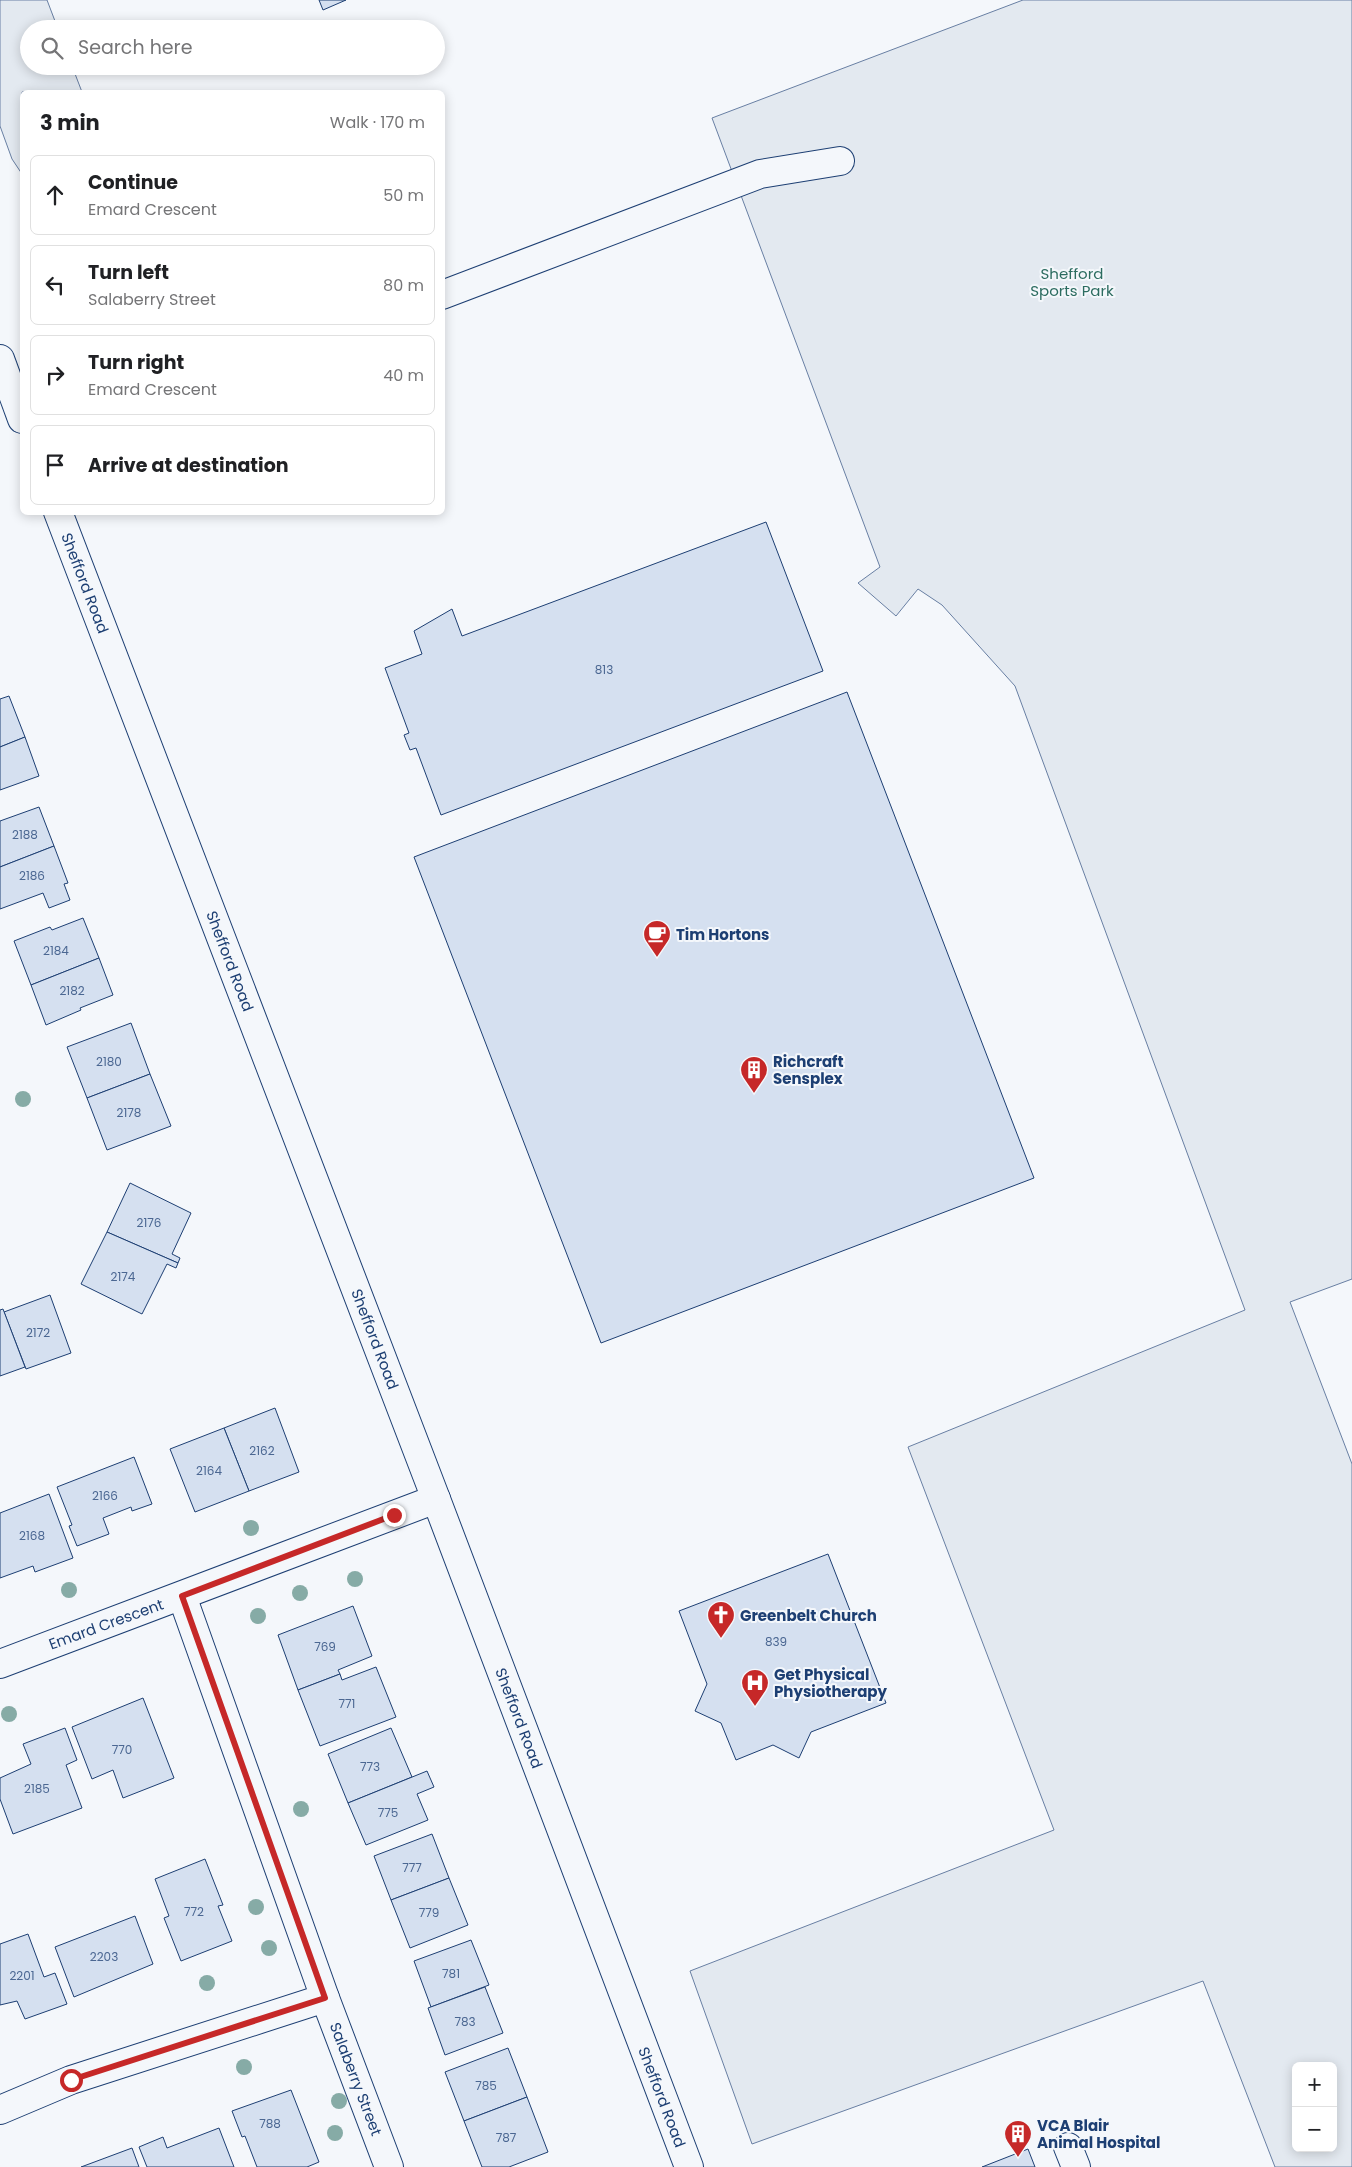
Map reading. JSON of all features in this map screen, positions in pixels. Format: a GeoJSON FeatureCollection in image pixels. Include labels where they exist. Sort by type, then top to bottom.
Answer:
{"type":"FeatureCollection","features":[{"type":"Feature","properties":{"kind":"street"},"geometry":{"type":"LineString","coordinates":[[445,294],[760,174],[840,162]]}},
{"type":"Feature","properties":{"kind":"street"},"geometry":{"type":"LineString","coordinates":[[0,359],[20,414]]}},
{"type":"Feature","properties":{"kind":"street","name":"Shefford Road"},"geometry":{"type":"LineString","coordinates":[[59,515],[436,1498],[689,2167]]}},
{"type":"Feature","properties":{"kind":"street","name":"Emard Crescent"},"geometry":{"type":"LineString","coordinates":[[0,1664],[436,1498]]}},
{"type":"Feature","properties":{"kind":"street","name":"Salaberry Street"},"geometry":{"type":"LineString","coordinates":[[182,1596],[325,1998],[389,2167]]}},
{"type":"Feature","properties":{"kind":"street"},"geometry":{"type":"LineString","coordinates":[[0,2110],[71,2080],[325,1998]]}},
{"type":"Feature","properties":{"kind":"green space"},"geometry":{"type":"Polygon","coordinates":[[[0,0],[47,0],[55,20],[20,20],[20,75],[75,75],[81,90],[20,90],[20,171],[12,159],[0,126],[0,0]]]}},
{"type":"Feature","properties":{"kind":"green space","name":"Shefford Sports Park"},"geometry":{"type":"Polygon","coordinates":[[[1023,0],[1352,0],[1352,1279],[1290,1302],[1352,1464],[1352,2167],[1275,2167],[1203,1981],[752,2144],[690,1971],[1054,1830],[908,1447],[1245,1310],[1015,686],[942,605],[918,589],[896,616],[858,583],[880,567],[712,118],[1023,0]]]}},
{"type":"Feature","properties":{"kind":"building"},"geometry":{"type":"Polygon","coordinates":[[[319,0],[346,0],[323,10],[319,0]]]}},
{"type":"Feature","properties":{"kind":"building"},"geometry":{"type":"Polygon","coordinates":[[[766,522],[823,671],[441,815],[416,748],[410,750],[404,735],[409,733],[385,668],[422,654],[414,631],[452,609],[462,636],[766,522]]]}},
{"type":"Feature","properties":{"kind":"building","name":"Richcraft Sensplex"},"geometry":{"type":"Polygon","coordinates":[[[847,692],[1034,1178],[601,1343],[414,857],[847,692]]]}},
{"type":"Feature","properties":{"kind":"building"},"geometry":{"type":"Polygon","coordinates":[[[9,696],[25,737],[0,747],[0,699],[9,696]]]}},
{"type":"Feature","properties":{"kind":"building"},"geometry":{"type":"Polygon","coordinates":[[[25,737],[39,776],[0,790],[0,747],[25,737]]]}},
{"type":"Feature","properties":{"kind":"building"},"geometry":{"type":"Polygon","coordinates":[[[39,807],[54,846],[0,867],[0,821],[39,807]]]}},
{"type":"Feature","properties":{"kind":"building"},"geometry":{"type":"Polygon","coordinates":[[[54,846],[68,883],[64,884],[70,900],[49,908],[43,893],[0,909],[0,867],[54,846]]]}},
{"type":"Feature","properties":{"kind":"building"},"geometry":{"type":"Polygon","coordinates":[[[83,918],[99,958],[31,985],[14,941],[50,927],[52,930],[83,918]]]}},
{"type":"Feature","properties":{"kind":"building"},"geometry":{"type":"Polygon","coordinates":[[[99,958],[113,995],[80,1008],[81,1010],[46,1025],[31,985],[99,958]]]}},
{"type":"Feature","properties":{"kind":"building"},"geometry":{"type":"Polygon","coordinates":[[[131,1023],[150,1074],[87,1098],[67,1047],[131,1023]]]}},
{"type":"Feature","properties":{"kind":"building"},"geometry":{"type":"Polygon","coordinates":[[[150,1074],[171,1126],[107,1150],[87,1098],[150,1074]]]}},
{"type":"Feature","properties":{"kind":"building"},"geometry":{"type":"Polygon","coordinates":[[[130,1183],[191,1213],[172,1254],[180,1258],[178,1263],[107,1232],[130,1183]]]}},
{"type":"Feature","properties":{"kind":"building"},"geometry":{"type":"Polygon","coordinates":[[[107,1232],[178,1263],[176,1268],[167,1264],[142,1314],[81,1284],[107,1232]]]}},
{"type":"Feature","properties":{"kind":"building"},"geometry":{"type":"Polygon","coordinates":[[[50,1295],[71,1353],[26,1369],[4,1312],[50,1295]]]}},
{"type":"Feature","properties":{"kind":"building"},"geometry":{"type":"Polygon","coordinates":[[[3,1309],[25,1367],[0,1376],[0,1310],[3,1309]]]}},
{"type":"Feature","properties":{"kind":"building"},"geometry":{"type":"Polygon","coordinates":[[[275,1408],[299,1472],[249,1491],[224,1428],[275,1408]]]}},
{"type":"Feature","properties":{"kind":"building"},"geometry":{"type":"Polygon","coordinates":[[[224,1428],[249,1491],[195,1512],[170,1449],[224,1428]]]}},
{"type":"Feature","properties":{"kind":"building"},"geometry":{"type":"Polygon","coordinates":[[[134,1457],[152,1504],[132,1511],[131,1507],[103,1518],[109,1534],[77,1546],[69,1526],[72,1525],[57,1487],[134,1457]]]}},
{"type":"Feature","properties":{"kind":"building"},"geometry":{"type":"Polygon","coordinates":[[[49,1494],[73,1558],[35,1572],[33,1566],[0,1578],[0,1513],[49,1494]]]}},
{"type":"Feature","properties":{"kind":"building"},"geometry":{"type":"Polygon","coordinates":[[[828,1554],[886,1703],[811,1732],[799,1758],[773,1745],[736,1760],[721,1723],[695,1711],[707,1684],[679,1611],[828,1554]]]}},
{"type":"Feature","properties":{"kind":"building"},"geometry":{"type":"Polygon","coordinates":[[[353,1606],[372,1656],[338,1670],[340,1674],[298,1690],[278,1635],[353,1606]]]}},
{"type":"Feature","properties":{"kind":"building"},"geometry":{"type":"Polygon","coordinates":[[[376,1667],[396,1717],[320,1746],[298,1690],[340,1674],[342,1680],[376,1667]]]}},
{"type":"Feature","properties":{"kind":"building"},"geometry":{"type":"Polygon","coordinates":[[[143,1698],[174,1778],[123,1798],[113,1770],[92,1779],[72,1727],[143,1698]]]}},
{"type":"Feature","properties":{"kind":"building"},"geometry":{"type":"Polygon","coordinates":[[[65,1728],[77,1760],[66,1765],[82,1808],[13,1834],[0,1799],[0,1778],[31,1764],[23,1744],[65,1728]]]}},
{"type":"Feature","properties":{"kind":"building"},"geometry":{"type":"Polygon","coordinates":[[[391,1728],[412,1777],[348,1803],[328,1754],[391,1728]]]}},
{"type":"Feature","properties":{"kind":"building"},"geometry":{"type":"Polygon","coordinates":[[[427,1771],[434,1787],[417,1794],[428,1820],[366,1845],[348,1803],[427,1771]]]}},
{"type":"Feature","properties":{"kind":"building"},"geometry":{"type":"Polygon","coordinates":[[[432,1834],[449,1878],[391,1900],[374,1856],[432,1834]]]}},
{"type":"Feature","properties":{"kind":"building"},"geometry":{"type":"Polygon","coordinates":[[[205,1859],[223,1905],[218,1906],[232,1941],[181,1961],[164,1918],[169,1916],[155,1879],[205,1859]]]}},
{"type":"Feature","properties":{"kind":"building"},"geometry":{"type":"Polygon","coordinates":[[[449,1878],[468,1925],[410,1948],[391,1900],[449,1878]]]}},
{"type":"Feature","properties":{"kind":"building"},"geometry":{"type":"Polygon","coordinates":[[[135,1916],[153,1964],[74,1997],[55,1947],[135,1916]]]}},
{"type":"Feature","properties":{"kind":"building"},"geometry":{"type":"Polygon","coordinates":[[[28,1934],[44,1977],[55,1973],[67,2004],[25,2019],[17,2001],[0,2005],[0,1944],[28,1934]]]}},
{"type":"Feature","properties":{"kind":"building"},"geometry":{"type":"Polygon","coordinates":[[[471,1940],[489,1985],[431,2007],[414,1961],[471,1940]]]}},
{"type":"Feature","properties":{"kind":"building"},"geometry":{"type":"Polygon","coordinates":[[[485,1987],[503,2033],[445,2055],[428,2008],[485,1987]]]}},
{"type":"Feature","properties":{"kind":"building"},"geometry":{"type":"Polygon","coordinates":[[[508,2048],[527,2097],[464,2121],[445,2072],[508,2048]]]}},
{"type":"Feature","properties":{"kind":"building"},"geometry":{"type":"Polygon","coordinates":[[[291,2090],[319,2162],[307,2167],[257,2167],[245,2136],[242,2137],[232,2111],[291,2090]]]}},
{"type":"Feature","properties":{"kind":"building"},"geometry":{"type":"Polygon","coordinates":[[[527,2097],[548,2152],[509,2167],[482,2167],[464,2121],[527,2097]]]}},
{"type":"Feature","properties":{"kind":"building"},"geometry":{"type":"Polygon","coordinates":[[[219,2128],[234,2167],[147,2167],[139,2147],[163,2137],[167,2148],[219,2128]]]}},
{"type":"Feature","properties":{"kind":"building"},"geometry":{"type":"Polygon","coordinates":[[[132,2148],[139,2167],[81,2167],[132,2148]]]}},
{"type":"Feature","properties":{"kind":"building","name":"VCA Blair Animal Hospital"},"geometry":{"type":"Polygon","coordinates":[[[1028,2149],[1035,2167],[982,2167],[1028,2149]]]}},
{"type":"Feature","properties":{"kind":"place","name":"Tim Hortons"},"geometry":{"type":"Point","coordinates":[657,958]}},
{"type":"Feature","properties":{"kind":"place","name":"Richcraft Sensplex"},"geometry":{"type":"Point","coordinates":[754,1094]}},
{"type":"Feature","properties":{"kind":"place","name":"Greenbelt Church"},"geometry":{"type":"Point","coordinates":[721,1639]}},
{"type":"Feature","properties":{"kind":"place","name":"Get Physical Physiotherapy"},"geometry":{"type":"Point","coordinates":[755,1707]}},
{"type":"Feature","properties":{"kind":"place","name":"VCA Blair Animal Hospital"},"geometry":{"type":"Point","coordinates":[1018,2158]}},
{"type":"Feature","properties":{"kind":"route"},"geometry":{"type":"LineString","coordinates":[[71,2080],[325,1998],[182,1596],[394,1515]]}}]}
